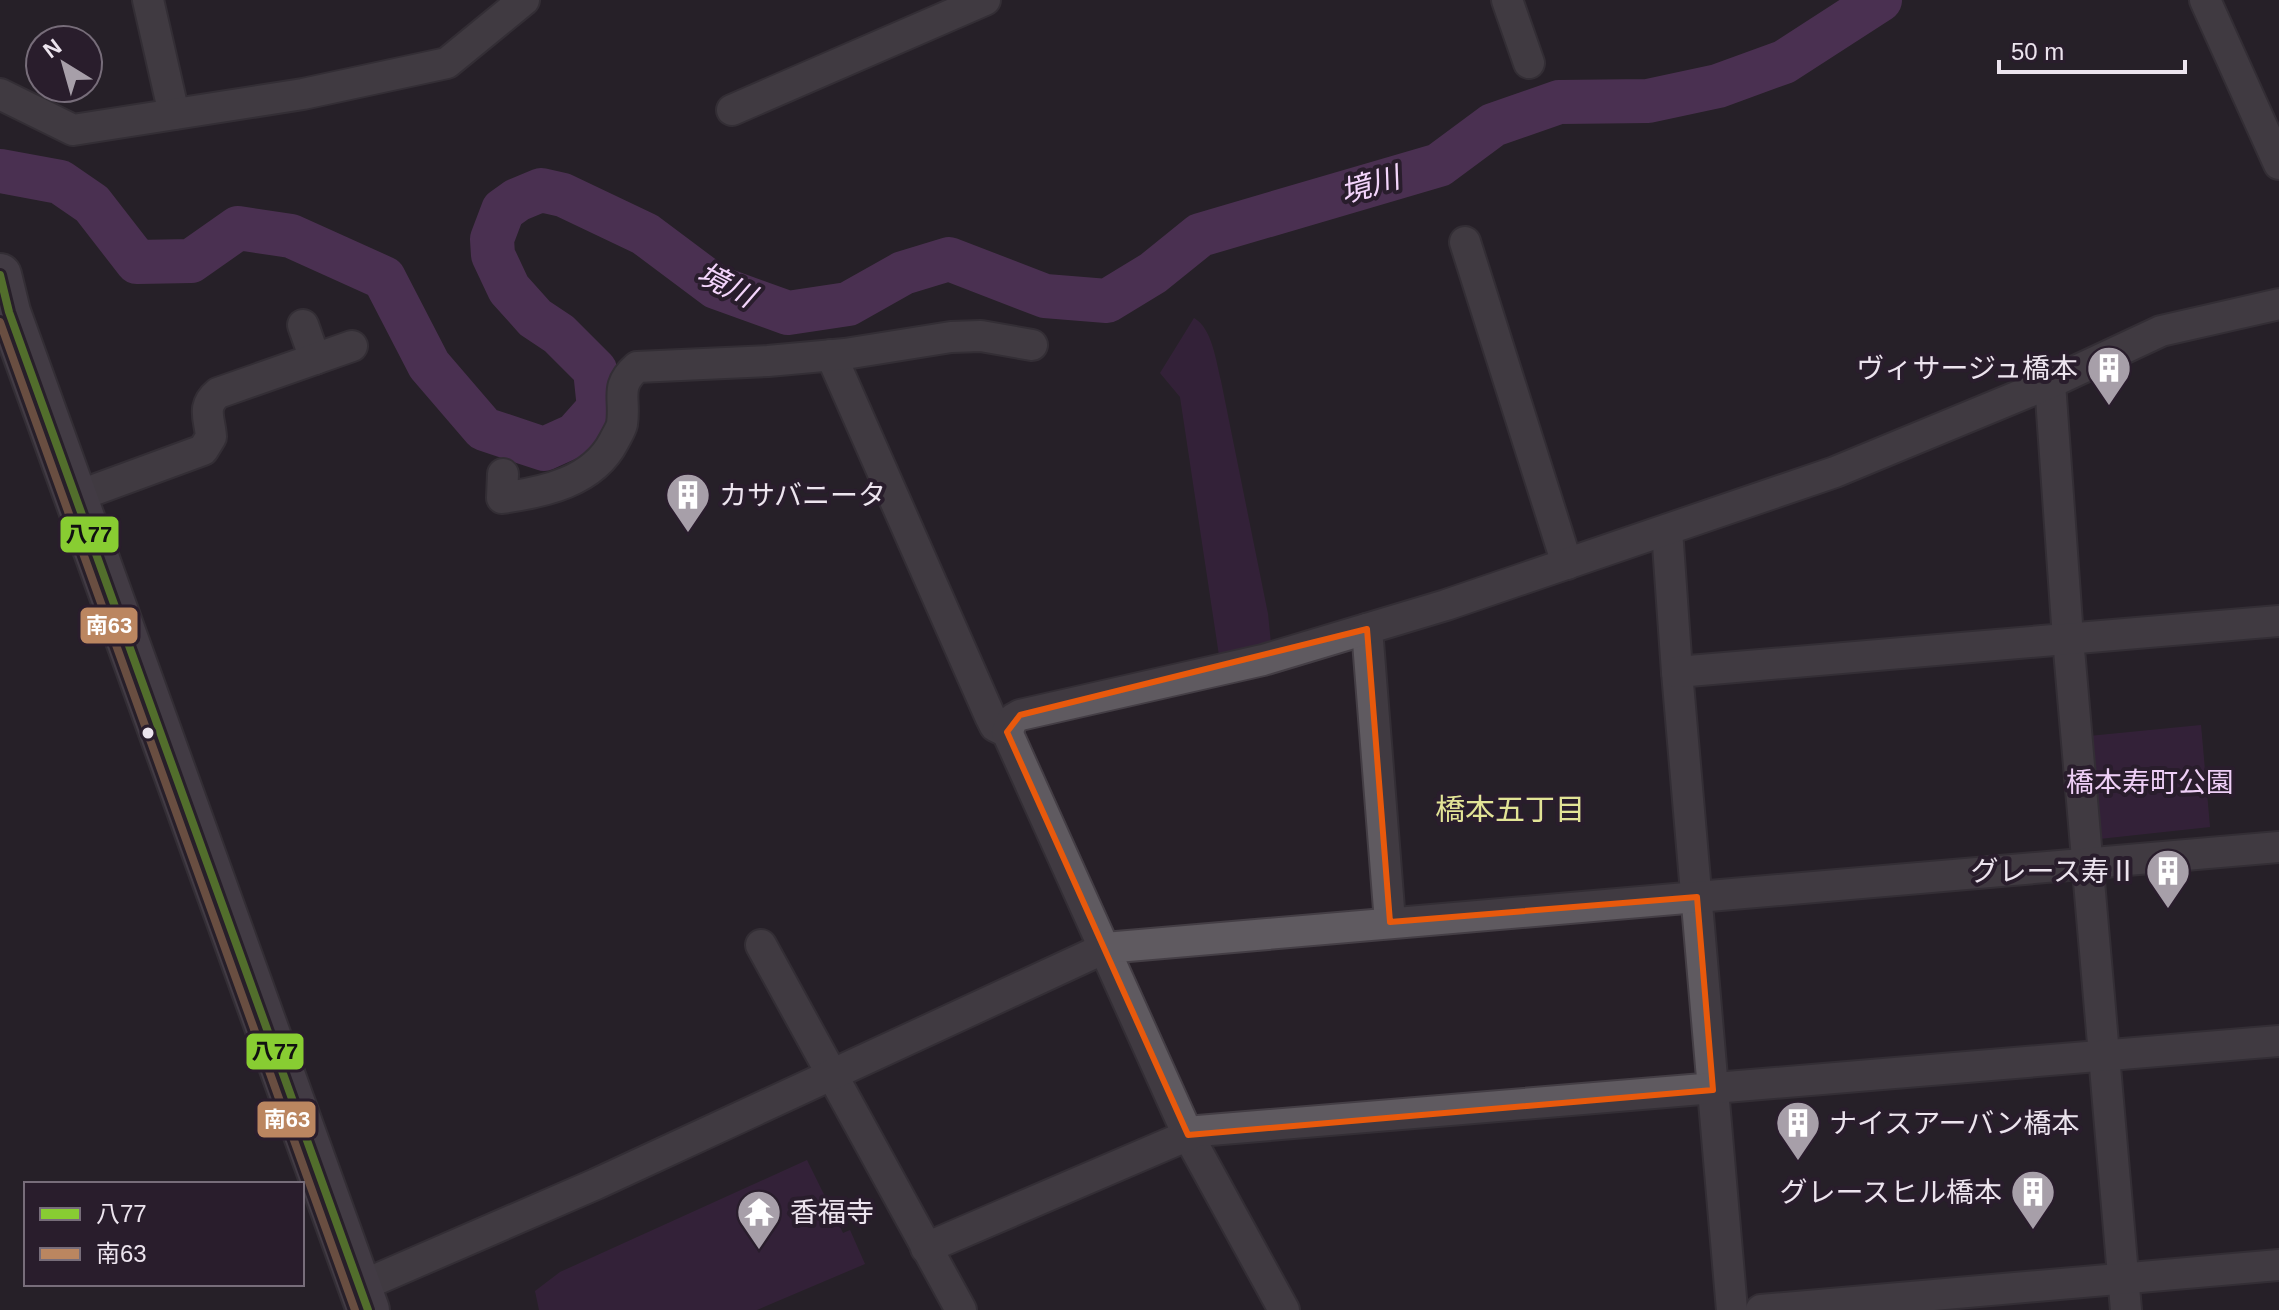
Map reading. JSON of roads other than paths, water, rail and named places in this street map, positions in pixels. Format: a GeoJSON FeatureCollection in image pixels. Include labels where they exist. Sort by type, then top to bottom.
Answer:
{"type":"FeatureCollection","features":[{"type":"Feature","properties":{"kind":"highway"},"geometry":{"type":"LineString","coordinates":[[0,275],[9,312],[364,1299]]}},
{"type":"Feature","properties":{"kind":"street"},"geometry":{"type":"LineString","coordinates":[[148,0],[174,114]]}},
{"type":"Feature","properties":{"kind":"street"},"geometry":{"type":"LineString","coordinates":[[0,94],[73,130],[303,94],[447,63],[524,0]]}},
{"type":"Feature","properties":{"kind":"street"},"geometry":{"type":"LineString","coordinates":[[732,110],[985,0]]}},
{"type":"Feature","properties":{"kind":"street"},"geometry":{"type":"LineString","coordinates":[[1507,0],[1529,63]]}},
{"type":"Feature","properties":{"kind":"street"},"geometry":{"type":"LineString","coordinates":[[2205,0],[2279,164]]}},
{"type":"Feature","properties":{"kind":"street"},"geometry":{"type":"LineString","coordinates":[[1465,242],[1567,564]]}},
{"type":"Feature","properties":{"kind":"street"},"geometry":{"type":"LineString","coordinates":[[1007,732],[1013,719],[1020,715],[1249,663],[1367,629],[1567,564],[1835,472],[2050,383],[2161,331],[2279,304]]}},
{"type":"Feature","properties":{"kind":"street"},"geometry":{"type":"LineString","coordinates":[[303,325],[315,359]]}},
{"type":"Feature","properties":{"kind":"street"},"geometry":{"type":"LineString","coordinates":[[503,474],[502,498],[540,493],[573,480],[598,464],[611,448],[622,425],[621,390],[626,376],[637,367],[768,361],[966,336],[1007,338],[1032,345]]}},
{"type":"Feature","properties":{"kind":"street"},"geometry":{"type":"LineString","coordinates":[[75,497],[203,450],[211,437],[207,408],[218,393],[352,346]]}},
{"type":"Feature","properties":{"kind":"street"},"geometry":{"type":"LineString","coordinates":[[831,355],[995,726],[1007,732],[1188,1135],[1284,1310]]}},
{"type":"Feature","properties":{"kind":"street"},"geometry":{"type":"LineString","coordinates":[[2050,383],[2068,638],[2126,1310]]}},
{"type":"Feature","properties":{"kind":"street"},"geometry":{"type":"LineString","coordinates":[[1667,530],[1732,1310]]}},
{"type":"Feature","properties":{"kind":"street"},"geometry":{"type":"LineString","coordinates":[[1677,672],[2279,621]]}},
{"type":"Feature","properties":{"kind":"street"},"geometry":{"type":"LineString","coordinates":[[1367,629],[1390,922]]}},
{"type":"Feature","properties":{"kind":"street"},"geometry":{"type":"LineString","coordinates":[[364,1299],[596,1184],[1105,948],[2279,847]]}},
{"type":"Feature","properties":{"kind":"street"},"geometry":{"type":"LineString","coordinates":[[761,945],[961,1310]]}},
{"type":"Feature","properties":{"kind":"street"},"geometry":{"type":"LineString","coordinates":[[926,1248],[1198,1131],[2279,1041]]}},
{"type":"Feature","properties":{"kind":"street"},"geometry":{"type":"LineString","coordinates":[[1761,1310],[2279,1265]]}},
{"type":"Feature","properties":{"kind":"waterway","name":"境川"},"geometry":{"type":"LineString","coordinates":[[0,171],[60,182],[92,204],[137,262],[191,261],[238,228],[291,236],[384,278],[429,365],[484,429],[544,449],[575,435],[599,408],[595,370],[559,334],[535,318],[509,289],[493,255],[492,239],[503,210],[541,190],[563,195],[645,234],[716,287],[788,313],[848,304],[903,273],[949,259],[1045,296],[1107,301],[1153,273],[1200,235],[1439,165],[1493,125],[1559,102],[1648,101],[1718,86],[1784,62],[1880,0]]}},
{"type":"Feature","properties":{"kind":"place","name":"ヴィサージュ橋本"},"geometry":{"type":"Point","coordinates":[2109,407]}},
{"type":"Feature","properties":{"kind":"place","name":"カサバニータ"},"geometry":{"type":"Point","coordinates":[688,534]}},
{"type":"Feature","properties":{"kind":"place","name":"グレース寿Ⅱ"},"geometry":{"type":"Point","coordinates":[2168,910]}},
{"type":"Feature","properties":{"kind":"place","name":"ナイスアーバン橋本"},"geometry":{"type":"Point","coordinates":[1798,1162]}},
{"type":"Feature","properties":{"kind":"place","name":"グレースヒル橋本"},"geometry":{"type":"Point","coordinates":[2033,1231]}},
{"type":"Feature","properties":{"kind":"place","name":"香福寺"},"geometry":{"type":"Point","coordinates":[759,1251]}},
{"type":"Feature","properties":{"kind":"district","name":"橋本五丁目"},"geometry":{"type":"Point","coordinates":[1510,810]}},
{"type":"Feature","properties":{"kind":"park label","name":"橋本寿町公園"},"geometry":{"type":"Point","coordinates":[2150,782]}}]}
